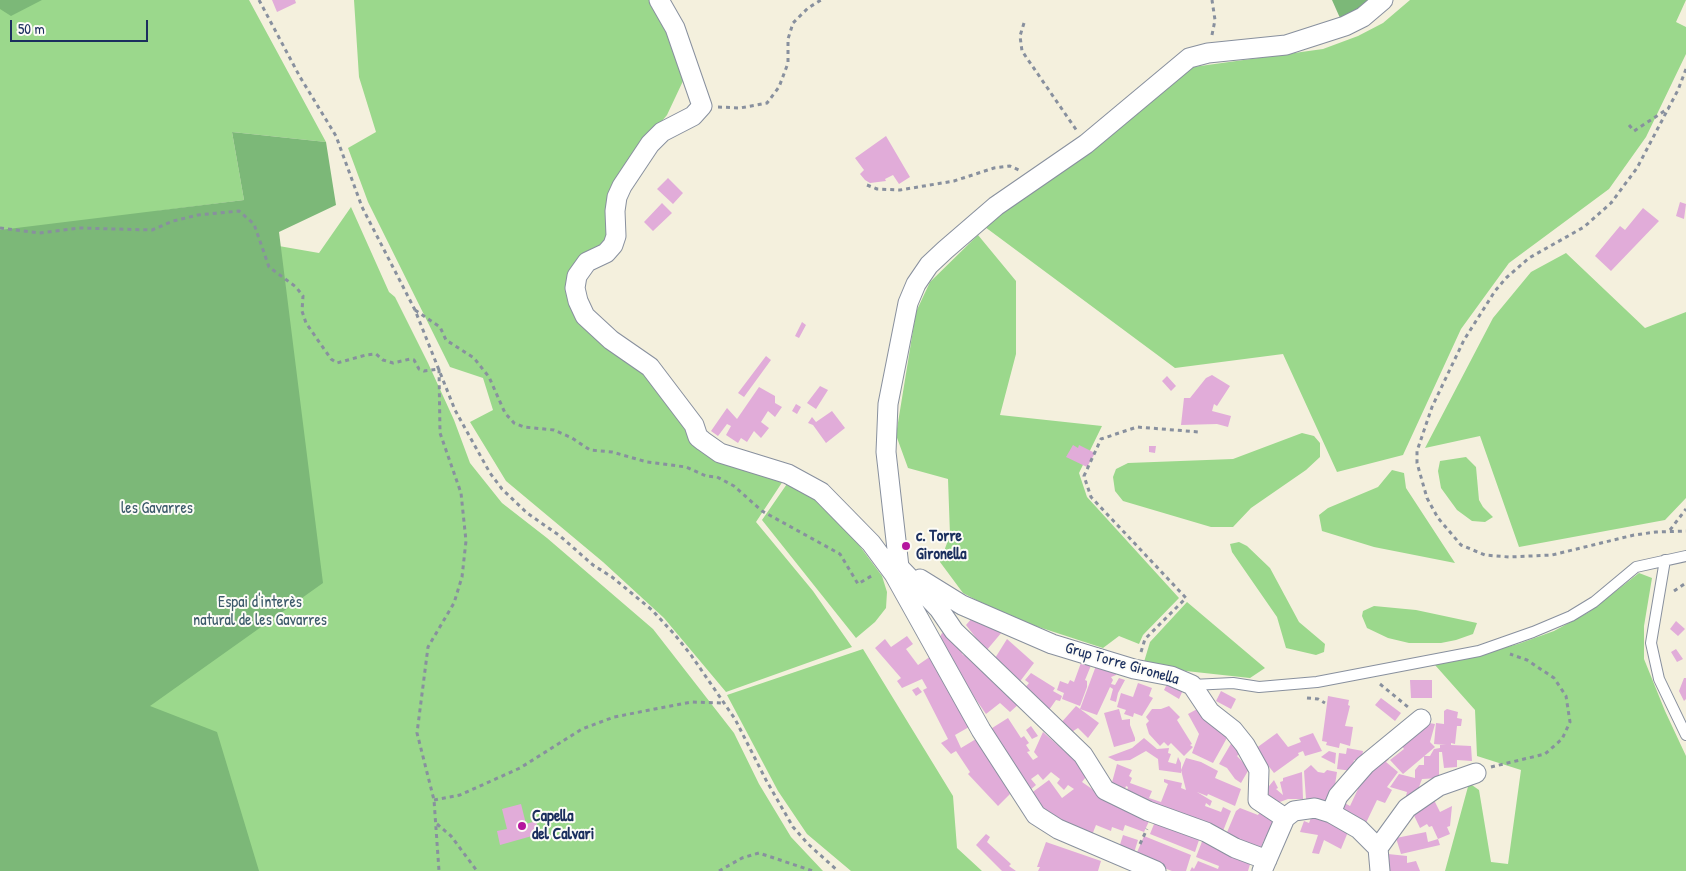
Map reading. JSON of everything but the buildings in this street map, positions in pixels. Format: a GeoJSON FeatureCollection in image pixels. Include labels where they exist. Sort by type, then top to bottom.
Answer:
{"type":"FeatureCollection","features":[{"type":"Feature","properties":{"kind":"street"},"geometry":{"type":"LineString","coordinates":[[659,0],[675,28],[702,106],[692,116],[662,132],[641,155],[617,197],[615,211],[616,236],[613,245],[606,253],[587,262],[576,276],[575,288],[578,301],[593,325],[640,359],[659,377],[694,425],[698,437],[703,441],[720,453],[788,474],[821,492],[871,543],[893,569],[938,609],[954,631],[1082,755],[1105,790],[1156,814],[1206,832],[1265,865],[1285,818],[1294,811],[1315,808],[1331,813],[1359,829],[1378,848],[1380,871]]}},
{"type":"Feature","properties":{"kind":"street"},"geometry":{"type":"LineString","coordinates":[[1156,871],[1058,830],[1036,815],[981,730],[893,569],[886,430],[890,389],[908,303],[923,274],[940,255],[996,206],[1086,144],[1115,121],[1179,64],[1189,58],[1208,53],[1286,45],[1346,26],[1363,17],[1383,0]]}},
{"type":"Feature","properties":{"kind":"street","name":"Grup Torre Gironella"},"geometry":{"type":"LineString","coordinates":[[893,569],[962,605],[1052,644],[1134,669],[1171,676],[1192,685],[1210,712],[1233,730],[1259,770],[1258,800],[1285,818]]}},
{"type":"Feature","properties":{"kind":"street"},"geometry":{"type":"LineString","coordinates":[[1331,813],[1338,796],[1365,765],[1421,720]]}},
{"type":"Feature","properties":{"kind":"street"},"geometry":{"type":"LineString","coordinates":[[1378,848],[1407,808],[1439,786],[1476,773]]}},
{"type":"Feature","properties":{"kind":"lane"},"geometry":{"type":"LineString","coordinates":[[1192,685],[1233,683],[1259,687],[1317,682],[1479,651],[1533,632],[1570,616],[1594,602],[1636,568],[1686,556]]}},
{"type":"Feature","properties":{"kind":"lane"},"geometry":{"type":"LineString","coordinates":[[1665,560],[1651,643],[1659,679],[1686,736]]}},
{"type":"Feature","properties":{"kind":"path"},"geometry":{"type":"LineString","coordinates":[[259,0],[300,77],[336,136],[362,207],[415,310],[455,410],[481,458],[502,489],[527,513],[560,536],[593,565],[612,577],[652,610],[692,655],[741,729],[766,780],[793,827],[808,844],[838,871]]}},
{"type":"Feature","properties":{"kind":"path"},"geometry":{"type":"LineString","coordinates":[[702,106],[740,108],[767,103],[778,87],[788,63],[788,39],[793,23],[808,8],[821,0]]}},
{"type":"Feature","properties":{"kind":"path"},"geometry":{"type":"LineString","coordinates":[[1208,53],[1215,20],[1212,0]]}},
{"type":"Feature","properties":{"kind":"path"},"geometry":{"type":"LineString","coordinates":[[1024,23],[1020,36],[1022,51],[1086,144]]}},
{"type":"Feature","properties":{"kind":"path"},"geometry":{"type":"LineString","coordinates":[[1686,69],[1669,108],[1637,168],[1611,203],[1584,226],[1529,258],[1506,278],[1495,291],[1464,340],[1432,407],[1419,444],[1417,463],[1426,498],[1438,518],[1460,544],[1485,555],[1509,557],[1552,555],[1634,535],[1686,531]]}},
{"type":"Feature","properties":{"kind":"path"},"geometry":{"type":"LineString","coordinates":[[1629,125],[1634,131],[1669,108]]}},
{"type":"Feature","properties":{"kind":"path"},"geometry":{"type":"LineString","coordinates":[[868,185],[877,189],[900,190],[954,181],[1006,166],[1036,177]]}},
{"type":"Feature","properties":{"kind":"path"},"geometry":{"type":"LineString","coordinates":[[0,228],[39,234],[79,228],[152,230],[198,215],[239,211],[254,224],[269,267],[296,287],[303,296],[302,310],[306,323],[332,359],[337,363],[376,354],[383,360],[394,363],[410,359],[414,360],[419,369],[424,372],[439,369]]}},
{"type":"Feature","properties":{"kind":"path"},"geometry":{"type":"LineString","coordinates":[[415,310],[440,327],[446,340],[474,358],[489,378],[505,413],[514,423],[524,427],[554,430],[572,438],[590,450],[612,452],[647,462],[686,467],[706,476],[717,477],[734,486],[762,511],[840,554],[858,584],[893,569]]}},
{"type":"Feature","properties":{"kind":"path"},"geometry":{"type":"LineString","coordinates":[[439,369],[440,432],[461,493],[466,541],[462,577],[454,603],[428,647],[417,733],[434,800],[439,871]]}},
{"type":"Feature","properties":{"kind":"path"},"geometry":{"type":"LineString","coordinates":[[1134,669],[1145,639],[1186,598],[1091,497],[1084,476],[1101,439],[1137,427],[1198,432]]}},
{"type":"Feature","properties":{"kind":"path"},"geometry":{"type":"LineString","coordinates":[[1669,531],[1686,509]]}},
{"type":"Feature","properties":{"kind":"path"},"geometry":{"type":"LineString","coordinates":[[1476,773],[1510,761],[1545,754],[1562,739],[1570,722],[1566,696],[1550,674],[1527,660],[1491,646]]}},
{"type":"Feature","properties":{"kind":"path"},"geometry":{"type":"LineString","coordinates":[[1368,673],[1421,720]]}},
{"type":"Feature","properties":{"kind":"path"},"geometry":{"type":"LineString","coordinates":[[434,800],[460,795],[520,768],[582,729],[614,717],[691,702],[723,703]]}},
{"type":"Feature","properties":{"kind":"path"},"geometry":{"type":"LineString","coordinates":[[1132,861],[1144,833],[1156,814]]}},
{"type":"Feature","properties":{"kind":"path"},"geometry":{"type":"LineString","coordinates":[[436,824],[451,836],[477,871]]}},
{"type":"Feature","properties":{"kind":"path"},"geometry":{"type":"LineString","coordinates":[[719,871],[742,858],[759,853],[813,871]]}},
{"type":"Feature","properties":{"kind":"green space","name":"Espai d'interès natural de les Gavarres"},"geometry":{"type":"Polygon","coordinates":[[[0,0],[249,0],[326,142],[232,132],[244,200],[158,211],[250,241],[319,253],[351,207],[389,292],[395,297],[428,363],[454,420],[470,463],[502,503],[547,538],[653,629],[734,733],[759,784],[791,837],[823,871],[0,871],[0,0]]]}},
{"type":"Feature","properties":{"kind":"green space"},"geometry":{"type":"Polygon","coordinates":[[[0,0],[42,0],[11,16],[0,9],[0,0]]]}},
{"type":"Feature","properties":{"kind":"green space"},"geometry":{"type":"Polygon","coordinates":[[[354,0],[655,0],[684,71],[683,81],[667,115],[647,139],[610,238],[569,286],[646,369],[708,456],[783,481],[756,522],[813,591],[852,647],[726,692],[664,618],[603,562],[506,481],[470,422],[493,410],[483,378],[450,367],[368,202],[348,148],[376,132],[359,77],[354,0]]]}},
{"type":"Feature","properties":{"kind":"green space"},"geometry":{"type":"Polygon","coordinates":[[[1332,0],[1371,0],[1368,5],[1340,18],[1332,0]]]}},
{"type":"Feature","properties":{"kind":"green space"},"geometry":{"type":"Polygon","coordinates":[[[1410,0],[1686,0],[1676,22],[1686,27],[1686,54],[1646,137],[1609,189],[1509,263],[1461,329],[1403,455],[1337,472],[1283,354],[1175,368],[985,227],[1193,67],[1323,49],[1358,36],[1383,23],[1410,0]]]}},
{"type":"Feature","properties":{"kind":"green space","name":"les Gavarres"},"geometry":{"type":"Polygon","coordinates":[[[232,132],[326,142],[336,205],[279,232],[323,583],[150,706],[217,732],[259,871],[0,871],[0,230],[244,200],[232,132]]]}},
{"type":"Feature","properties":{"kind":"green space"},"geometry":{"type":"Polygon","coordinates":[[[978,235],[1016,281],[1016,354],[1000,415],[1102,426],[1079,473],[1087,497],[1179,598],[1143,635],[1139,644],[1119,636],[1103,648],[1008,617],[963,593],[940,562],[950,535],[948,479],[908,468],[896,435],[916,312],[930,282],[978,235]]]}},
{"type":"Feature","properties":{"kind":"green space"},"geometry":{"type":"Polygon","coordinates":[[[1566,253],[1645,328],[1686,312],[1686,498],[1665,520],[1519,547],[1480,436],[1425,448],[1493,318],[1531,272],[1566,253]]]}},
{"type":"Feature","properties":{"kind":"green space"},"geometry":{"type":"Polygon","coordinates":[[[1302,433],[1314,436],[1320,443],[1320,457],[1306,470],[1251,508],[1233,527],[1211,527],[1123,501],[1115,491],[1113,477],[1116,469],[1128,463],[1233,459],[1302,433]]]}},
{"type":"Feature","properties":{"kind":"green space"},"geometry":{"type":"Polygon","coordinates":[[[1466,457],[1476,467],[1479,500],[1493,517],[1485,522],[1472,521],[1457,510],[1441,488],[1438,471],[1440,461],[1466,457]]]}},
{"type":"Feature","properties":{"kind":"green space"},"geometry":{"type":"Polygon","coordinates":[[[1392,470],[1404,473],[1406,488],[1455,563],[1374,547],[1322,531],[1319,515],[1328,508],[1378,487],[1392,470]]]}},
{"type":"Feature","properties":{"kind":"green space"},"geometry":{"type":"Polygon","coordinates":[[[789,481],[833,510],[882,576],[887,592],[886,608],[875,622],[856,638],[762,520],[789,481]]]}},
{"type":"Feature","properties":{"kind":"green space"},"geometry":{"type":"Polygon","coordinates":[[[1239,542],[1247,546],[1270,568],[1299,622],[1325,644],[1324,652],[1316,655],[1286,648],[1277,617],[1232,552],[1230,544],[1239,542]]]}},
{"type":"Feature","properties":{"kind":"green space"},"geometry":{"type":"Polygon","coordinates":[[[1639,573],[1652,578],[1644,626],[1644,659],[1686,756],[1686,871],[1445,871],[1469,783],[1479,790],[1491,862],[1508,864],[1521,770],[1477,756],[1475,710],[1435,665],[1518,644],[1554,631],[1589,612],[1639,573]]]}},
{"type":"Feature","properties":{"kind":"green space"},"geometry":{"type":"Polygon","coordinates":[[[1187,602],[1265,668],[1250,678],[1186,671],[1144,662],[1150,642],[1187,602]]]}},
{"type":"Feature","properties":{"kind":"green space"},"geometry":{"type":"Polygon","coordinates":[[[1374,606],[1416,610],[1477,623],[1473,634],[1456,640],[1441,643],[1409,643],[1388,638],[1367,628],[1362,616],[1363,611],[1374,606]]]}},
{"type":"Feature","properties":{"kind":"green space"},"geometry":{"type":"Polygon","coordinates":[[[863,649],[953,796],[957,848],[982,871],[851,871],[807,834],[778,791],[727,695],[863,649]]]}},
{"type":"Feature","properties":{"kind":"place","name":"c. Torre Gironella"},"geometry":{"type":"Point","coordinates":[906,546]}},
{"type":"Feature","properties":{"kind":"place","name":"Capella del Calvari"},"geometry":{"type":"Point","coordinates":[522,826]}}]}
